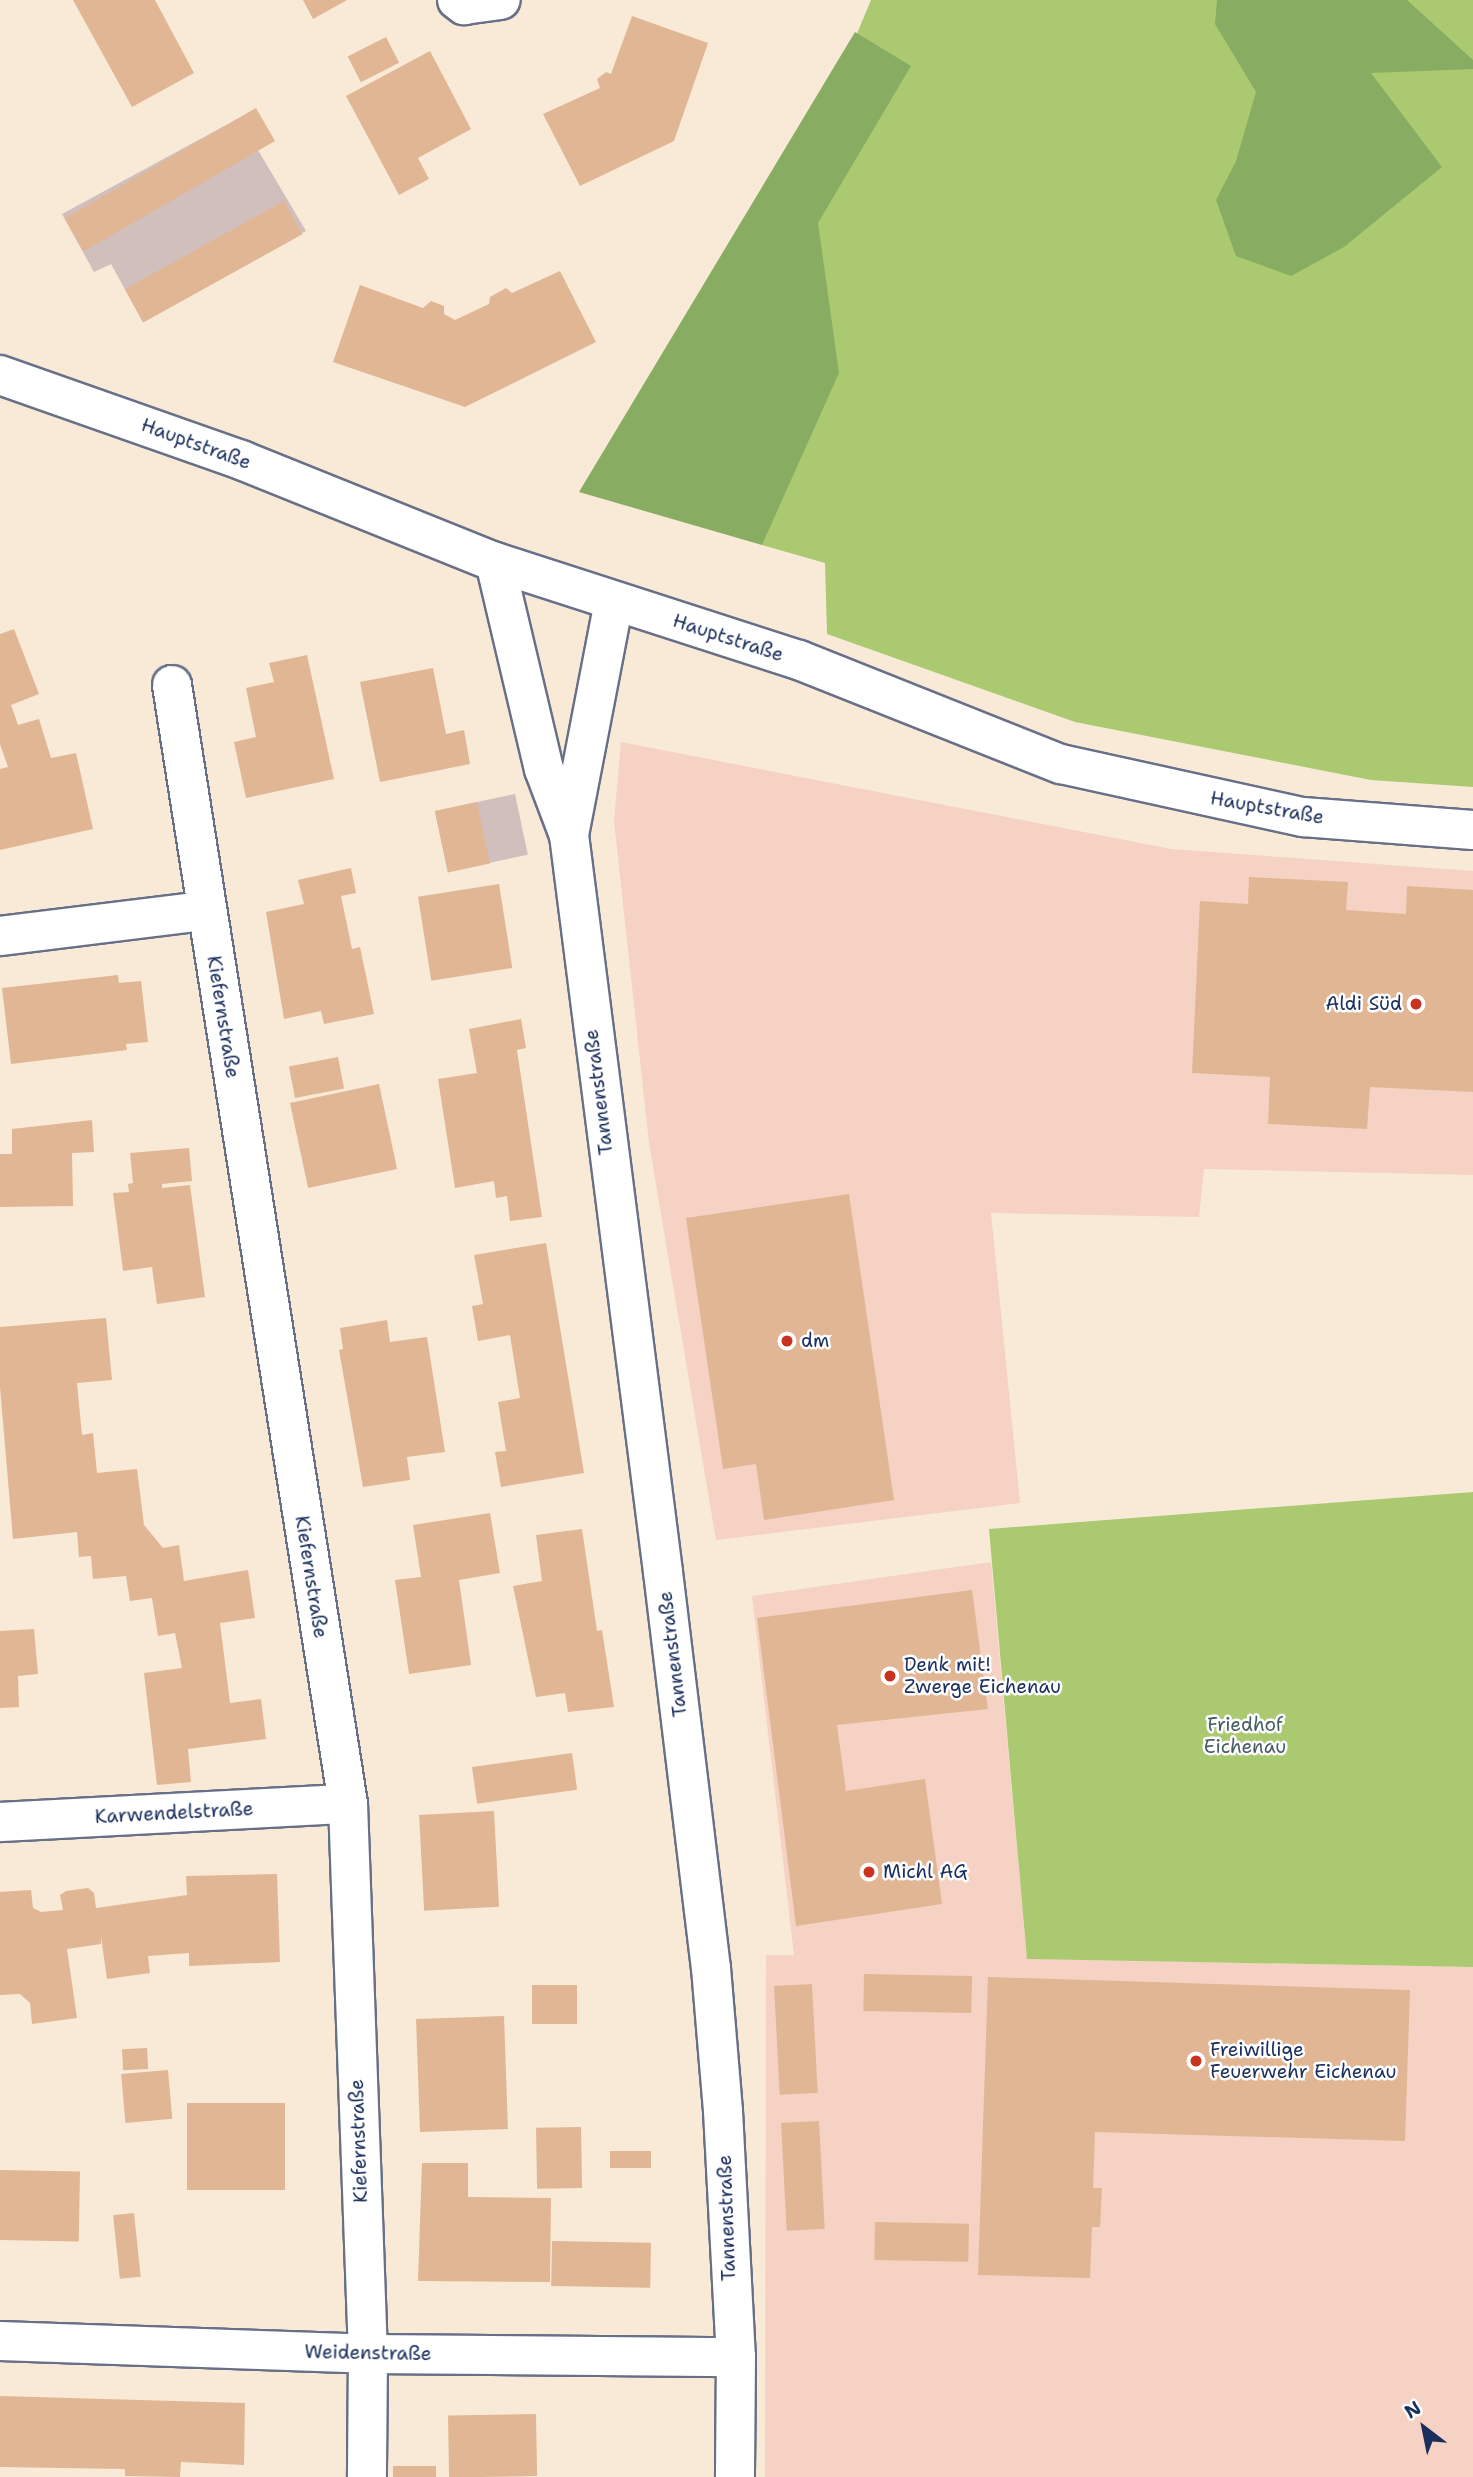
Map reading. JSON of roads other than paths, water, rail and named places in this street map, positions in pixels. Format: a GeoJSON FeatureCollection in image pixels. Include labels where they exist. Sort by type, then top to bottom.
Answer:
{"type":"FeatureCollection","features":[{"type":"Feature","properties":{"kind":"street"},"geometry":{"type":"LineString","coordinates":[[457,0],[464,5],[500,0]]}},
{"type":"Feature","properties":{"kind":"street","name":"Hauptstraße"},"geometry":{"type":"LineString","coordinates":[[0,375],[242,460],[495,562],[799,660],[1060,764],[1303,817],[1473,830]]}},
{"type":"Feature","properties":{"kind":"street","name":"Tannenstraße"},"geometry":{"type":"LineString","coordinates":[[495,562],[544,769],[569,835],[711,1968],[736,2357],[735,2477]]}},
{"type":"Feature","properties":{"kind":"street","name":"Tannenstraße"},"geometry":{"type":"LineString","coordinates":[[569,835],[614,602]]}},
{"type":"Feature","properties":{"kind":"street","name":"Kiefernstraße"},"geometry":{"type":"LineString","coordinates":[[172,685],[205,911],[348,1804],[368,2354],[367,2477]]}},
{"type":"Feature","properties":{"kind":"street"},"geometry":{"type":"LineString","coordinates":[[0,936],[205,911]]}},
{"type":"Feature","properties":{"kind":"street","name":"Karwendelstraße"},"geometry":{"type":"LineString","coordinates":[[0,1822],[348,1804]]}},
{"type":"Feature","properties":{"kind":"street","name":"Weidenstraße"},"geometry":{"type":"LineString","coordinates":[[0,2341],[368,2354],[736,2357]]}},
{"type":"Feature","properties":{"kind":"place","name":"Aldi Süd"},"geometry":{"type":"Point","coordinates":[1416,1004]}},
{"type":"Feature","properties":{"kind":"place","name":"dm"},"geometry":{"type":"Point","coordinates":[787,1341]}},
{"type":"Feature","properties":{"kind":"place","name":"Denk mit! Zwerge Eichenau"},"geometry":{"type":"Point","coordinates":[890,1676]}},
{"type":"Feature","properties":{"kind":"place","name":"Michl AG"},"geometry":{"type":"Point","coordinates":[869,1872]}},
{"type":"Feature","properties":{"kind":"place","name":"Freiwillige Feuerwehr Eichenau"},"geometry":{"type":"Point","coordinates":[1196,2061]}},
{"type":"Feature","properties":{"kind":"park label","name":"Friedhof Eichenau"},"geometry":{"type":"Point","coordinates":[1245,1736]}}]}
